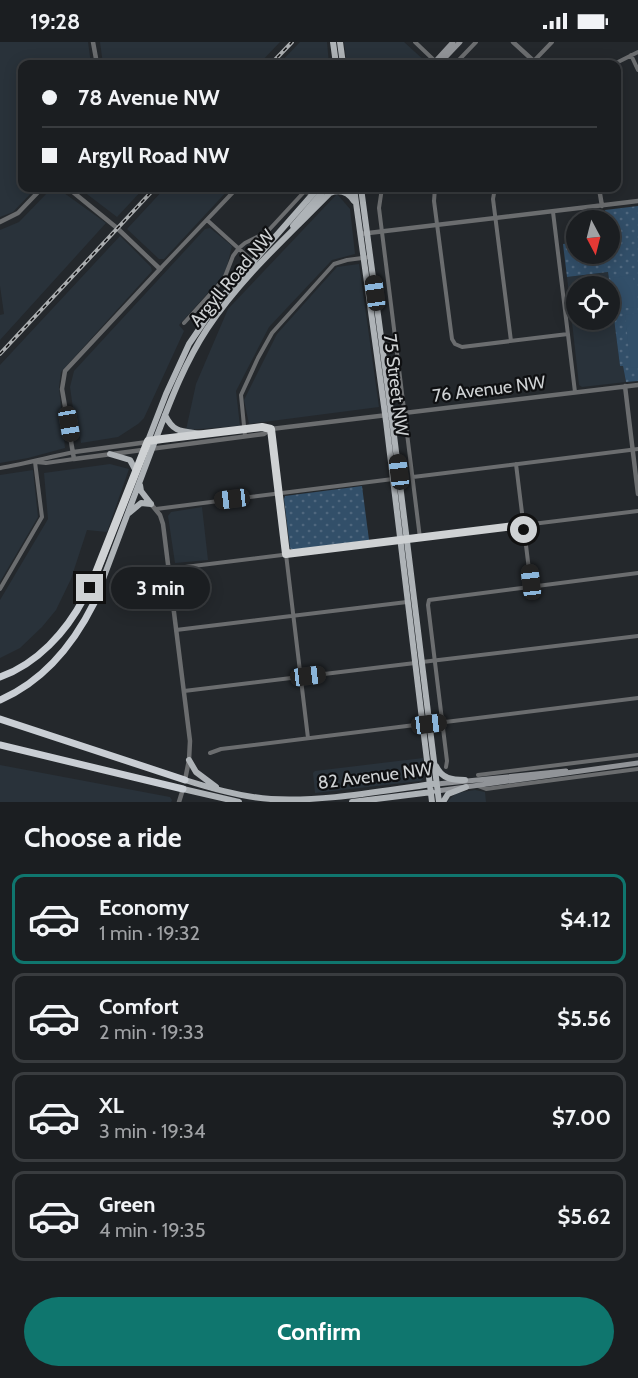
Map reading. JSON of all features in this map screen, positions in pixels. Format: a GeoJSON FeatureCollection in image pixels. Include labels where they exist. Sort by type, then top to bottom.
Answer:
{"type":"FeatureCollection","features":[{"type":"Feature","properties":{"kind":"highway"},"geometry":{"type":"LineString","coordinates":[[0,677],[25,664],[58,636],[72,619],[84,598]]}},
{"type":"Feature","properties":{"kind":"highway"},"geometry":{"type":"LineString","coordinates":[[0,700],[25,687],[57,660],[77,635],[94,603]]}},
{"type":"Feature","properties":{"kind":"highway"},"geometry":{"type":"LineString","coordinates":[[0,719],[185,780]]}},
{"type":"Feature","properties":{"kind":"highway"},"geometry":{"type":"LineString","coordinates":[[0,745],[183,789]]}},
{"type":"Feature","properties":{"kind":"main road"},"geometry":{"type":"LineString","coordinates":[[333,42],[335,60]]}},
{"type":"Feature","properties":{"kind":"main road"},"geometry":{"type":"LineString","coordinates":[[340,42],[343,60]]}},
{"type":"Feature","properties":{"kind":"main road"},"geometry":{"type":"LineString","coordinates":[[440,60],[453,42]]}},
{"type":"Feature","properties":{"kind":"main road"},"geometry":{"type":"LineString","coordinates":[[441,60],[460,42]]}},
{"type":"Feature","properties":{"kind":"main road","name":"Argyll Road NW"},"geometry":{"type":"LineString","coordinates":[[84,598],[101,562],[174,374],[189,344],[217,303],[327,192]]}},
{"type":"Feature","properties":{"kind":"main road"},"geometry":{"type":"LineString","coordinates":[[344,192],[353,199],[357,208]]}},
{"type":"Feature","properties":{"kind":"main road","name":"75 Street NW"},"geometry":{"type":"LineString","coordinates":[[355,192],[364,234]]}},
{"type":"Feature","properties":{"kind":"main road","name":"75 Street NW"},"geometry":{"type":"LineString","coordinates":[[361,192],[366,258],[388,414],[434,788],[441,802]]}},
{"type":"Feature","properties":{"kind":"main road","name":"Argyll Road NW"},"geometry":{"type":"LineString","coordinates":[[94,603],[184,369],[206,330],[223,306],[313,193]]}},
{"type":"Feature","properties":{"kind":"main road","name":"75 Street NW"},"geometry":{"type":"LineString","coordinates":[[388,414],[393,479],[404,540],[408,602],[418,662]]}},
{"type":"Feature","properties":{"kind":"main road"},"geometry":{"type":"LineString","coordinates":[[165,415],[173,428],[182,432],[202,434]]}},
{"type":"Feature","properties":{"kind":"main road"},"geometry":{"type":"LineString","coordinates":[[110,453],[127,458],[136,471]]}},
{"type":"Feature","properties":{"kind":"main road"},"geometry":{"type":"LineString","coordinates":[[140,481],[141,491],[154,506]]}},
{"type":"Feature","properties":{"kind":"main road"},"geometry":{"type":"LineString","coordinates":[[127,514],[139,504],[154,506]]}},
{"type":"Feature","properties":{"kind":"main road","name":"75 Street NW"},"geometry":{"type":"LineString","coordinates":[[426,724],[433,754],[432,802]]}},
{"type":"Feature","properties":{"kind":"main road"},"geometry":{"type":"LineString","coordinates":[[433,754],[437,769],[442,775],[466,784]]}},
{"type":"Feature","properties":{"kind":"main road"},"geometry":{"type":"LineString","coordinates":[[189,760],[196,772],[221,791]]}},
{"type":"Feature","properties":{"kind":"main road"},"geometry":{"type":"LineString","coordinates":[[570,763],[571,771]]}},
{"type":"Feature","properties":{"kind":"main road","name":"82 Avenue NW"},"geometry":{"type":"LineString","coordinates":[[466,784],[477,786],[638,763]]}},
{"type":"Feature","properties":{"kind":"main road","name":"82 Avenue NW"},"geometry":{"type":"LineString","coordinates":[[185,780],[221,791],[269,799],[301,800],[434,788],[559,770],[571,771]]}},
{"type":"Feature","properties":{"kind":"main road"},"geometry":{"type":"LineString","coordinates":[[441,802],[448,794],[466,784]]}},
{"type":"Feature","properties":{"kind":"main road","name":"82 Avenue NW"},"geometry":{"type":"LineString","coordinates":[[352,802],[434,788]]}},
{"type":"Feature","properties":{"kind":"main road"},"geometry":{"type":"LineString","coordinates":[[183,789],[239,802]]}},
{"type":"Feature","properties":{"kind":"street"},"geometry":{"type":"LineString","coordinates":[[93,42],[96,60]]}},
{"type":"Feature","properties":{"kind":"street"},"geometry":{"type":"LineString","coordinates":[[415,42],[433,60]]}},
{"type":"Feature","properties":{"kind":"street"},"geometry":{"type":"LineString","coordinates":[[459,60],[476,42]]}},
{"type":"Feature","properties":{"kind":"street"},"geometry":{"type":"LineString","coordinates":[[513,42],[531,60]]}},
{"type":"Feature","properties":{"kind":"street"},"geometry":{"type":"LineString","coordinates":[[537,60],[552,42]]}},
{"type":"Feature","properties":{"kind":"street"},"geometry":{"type":"LineString","coordinates":[[621,60],[638,52]]}},
{"type":"Feature","properties":{"kind":"street"},"geometry":{"type":"LineString","coordinates":[[631,55],[638,70]]}},
{"type":"Feature","properties":{"kind":"street"},"geometry":{"type":"LineString","coordinates":[[0,222],[18,213],[38,192]]}},
{"type":"Feature","properties":{"kind":"street"},"geometry":{"type":"LineString","coordinates":[[73,192],[117,228],[160,269]]}},
{"type":"Feature","properties":{"kind":"street"},"geometry":{"type":"LineString","coordinates":[[74,459],[62,389],[65,371],[233,192]]}},
{"type":"Feature","properties":{"kind":"street","name":"Argyll Road NW"},"geometry":{"type":"LineString","coordinates":[[183,323],[224,279],[233,256],[239,248],[267,232],[304,192],[313,193]]}},
{"type":"Feature","properties":{"kind":"street","name":"75 Street NW"},"geometry":{"type":"LineString","coordinates":[[381,192],[379,202],[382,232],[420,538]]}},
{"type":"Feature","properties":{"kind":"street"},"geometry":{"type":"LineString","coordinates":[[435,192],[437,225],[452,339],[456,345],[462,347],[568,334]]}},
{"type":"Feature","properties":{"kind":"street"},"geometry":{"type":"LineString","coordinates":[[494,192],[511,341]]}},
{"type":"Feature","properties":{"kind":"street"},"geometry":{"type":"LineString","coordinates":[[600,192],[602,206]]}},
{"type":"Feature","properties":{"kind":"street"},"geometry":{"type":"LineString","coordinates":[[364,234],[638,201]]}},
{"type":"Feature","properties":{"kind":"street"},"geometry":{"type":"LineString","coordinates":[[553,212],[575,392]]}},
{"type":"Feature","properties":{"kind":"street"},"geometry":{"type":"LineString","coordinates":[[207,220],[256,264]]}},
{"type":"Feature","properties":{"kind":"street"},"geometry":{"type":"LineString","coordinates":[[245,436],[240,400],[242,390],[272,333],[334,264],[366,258]]}},
{"type":"Feature","properties":{"kind":"street","name":"76 Avenue NW"},"geometry":{"type":"LineString","coordinates":[[0,468],[74,452],[148,441],[262,427],[271,429],[638,385]]}},
{"type":"Feature","properties":{"kind":"street"},"geometry":{"type":"LineString","coordinates":[[625,386],[635,449],[638,494]]}},
{"type":"Feature","properties":{"kind":"street"},"geometry":{"type":"LineString","coordinates":[[271,429],[308,738]]}},
{"type":"Feature","properties":{"kind":"street","name":"76 Avenue NW"},"geometry":{"type":"LineString","coordinates":[[35,462],[46,463],[145,448],[264,434],[271,429]]}},
{"type":"Feature","properties":{"kind":"street"},"geometry":{"type":"LineString","coordinates":[[413,477],[635,449]]}},
{"type":"Feature","properties":{"kind":"street"},"geometry":{"type":"LineString","coordinates":[[0,588],[42,517],[35,462]]}},
{"type":"Feature","properties":{"kind":"street"},"geometry":{"type":"LineString","coordinates":[[516,464],[531,586]]}},
{"type":"Feature","properties":{"kind":"street"},"geometry":{"type":"LineString","coordinates":[[179,802],[189,760],[190,741],[163,522],[154,506],[393,479]]}},
{"type":"Feature","properties":{"kind":"street"},"geometry":{"type":"LineString","coordinates":[[169,569],[638,511]]}},
{"type":"Feature","properties":{"kind":"street"},"geometry":{"type":"LineString","coordinates":[[446,767],[428,601],[638,573]]}},
{"type":"Feature","properties":{"kind":"street"},"geometry":{"type":"LineString","coordinates":[[176,630],[408,602]]}},
{"type":"Feature","properties":{"kind":"street"},"geometry":{"type":"LineString","coordinates":[[184,692],[638,636]]}},
{"type":"Feature","properties":{"kind":"street"},"geometry":{"type":"LineString","coordinates":[[210,753],[221,749],[638,698]]}},
{"type":"Feature","properties":{"kind":"street"},"geometry":{"type":"LineString","coordinates":[[478,774],[638,755]]}},
{"type":"Feature","properties":{"kind":"street","name":"82 Avenue NW"},"geometry":{"type":"LineString","coordinates":[[477,786],[486,789],[638,769]]}},
{"type":"Feature","properties":{"kind":"shaded area"},"geometry":{"type":"Polygon","coordinates":[[[0,42],[88,42],[90,60],[18,60],[18,192],[32,192],[13,212],[0,217],[0,42]]]}},
{"type":"Feature","properties":{"kind":"shaded area"},"geometry":{"type":"Polygon","coordinates":[[[100,42],[280,42],[263,60],[102,60],[100,42]]]}},
{"type":"Feature","properties":{"kind":"shaded area"},"geometry":{"type":"Polygon","coordinates":[[[300,42],[327,42],[329,60],[283,60],[300,42]]]}},
{"type":"Feature","properties":{"kind":"shaded area"},"geometry":{"type":"Polygon","coordinates":[[[344,42],[404,42],[424,60],[346,60],[344,42]]]}},
{"type":"Feature","properties":{"kind":"shaded area"},"geometry":{"type":"Polygon","coordinates":[[[48,192],[63,192],[106,223],[0,340],[0,315],[4,314],[0,286],[0,230],[19,222],[48,192]]]}},
{"type":"Feature","properties":{"kind":"shaded area"},"geometry":{"type":"Polygon","coordinates":[[[84,192],[140,192],[117,217],[84,192]]]}},
{"type":"Feature","properties":{"kind":"shaded area"},"geometry":{"type":"Polygon","coordinates":[[[161,192],[226,192],[164,259],[159,259],[127,229],[161,192]]]}},
{"type":"Feature","properties":{"kind":"shaded area"},"geometry":{"type":"Polygon","coordinates":[[[337,194],[350,209],[355,254],[332,260],[269,327],[236,391],[240,426],[186,430],[196,384],[228,309],[337,194]]]}},
{"type":"Feature","properties":{"kind":"shaded area"},"geometry":{"type":"Polygon","coordinates":[[[638,206],[638,381],[626,382],[623,366],[620,366],[615,330],[620,330],[620,276],[609,276],[608,272],[567,276],[563,244],[566,244],[566,264],[620,264],[620,210],[605,210],[638,206]]]}},
{"type":"Feature","properties":{"kind":"shaded area"},"geometry":{"type":"Polygon","coordinates":[[[210,228],[232,246],[225,274],[179,325],[184,331],[144,418],[118,437],[81,443],[80,437],[77,437],[70,387],[74,371],[205,229],[210,228]]]}},
{"type":"Feature","properties":{"kind":"shaded area"},"geometry":{"type":"Polygon","coordinates":[[[120,236],[151,267],[152,271],[61,372],[59,387],[65,448],[0,463],[0,365],[120,236]]]}},
{"type":"Feature","properties":{"kind":"shaded area"},"geometry":{"type":"Polygon","coordinates":[[[359,264],[379,407],[249,424],[244,400],[277,334],[337,267],[359,264]]]}},
{"type":"Feature","properties":{"kind":"shaded area"},"geometry":{"type":"Polygon","coordinates":[[[608,272],[609,276],[575,276],[608,272]]]}},
{"type":"Feature","properties":{"kind":"shaded area"},"geometry":{"type":"Polygon","coordinates":[[[633,275],[637,307],[620,309],[620,277],[633,275]]]}},
{"type":"Feature","properties":{"kind":"shaded area"},"geometry":{"type":"Polygon","coordinates":[[[638,313],[638,367],[631,368],[625,315],[638,313]]]}},
{"type":"Feature","properties":{"kind":"shaded area"},"geometry":{"type":"Polygon","coordinates":[[[573,330],[615,330],[620,366],[623,366],[626,382],[582,387],[579,385],[573,330]]]}},
{"type":"Feature","properties":{"kind":"shaded area"},"geometry":{"type":"Polygon","coordinates":[[[110,464],[129,469],[107,532],[87,530],[71,579],[56,610],[20,648],[0,658],[0,600],[48,519],[44,473],[110,464]]]}},
{"type":"Feature","properties":{"kind":"shaded area"},"geometry":{"type":"Polygon","coordinates":[[[33,470],[38,517],[0,582],[0,475],[33,470]]]}},
{"type":"Feature","properties":{"kind":"shaded area"},"geometry":{"type":"Polygon","coordinates":[[[362,486],[369,540],[292,550],[290,548],[285,496],[362,486]]]}},
{"type":"Feature","properties":{"kind":"shaded area"},"geometry":{"type":"Polygon","coordinates":[[[202,507],[208,560],[175,563],[168,516],[171,512],[202,507]]]}},
{"type":"Feature","properties":{"kind":"shaded area"},"geometry":{"type":"Polygon","coordinates":[[[423,758],[424,777],[421,781],[315,793],[313,773],[315,771],[423,758]]]}},
{"type":"Feature","properties":{"kind":"shaded area"},"geometry":{"type":"Polygon","coordinates":[[[0,765],[170,797],[172,800],[171,802],[0,802],[0,765]]]}},
{"type":"Feature","properties":{"kind":"shaded area"},"geometry":{"type":"Polygon","coordinates":[[[475,790],[485,792],[486,802],[447,802],[456,793],[475,790]]]}},
{"type":"Feature","properties":{"kind":"railway"},"geometry":{"type":"LineString","coordinates":[[275,60],[292,42]]}},
{"type":"Feature","properties":{"kind":"railway"},"geometry":{"type":"LineString","coordinates":[[0,354],[151,192]]}},
{"type":"Feature","properties":{"kind":"route"},"geometry":{"type":"LineString","coordinates":[[90,588],[148,441],[162,439],[262,427],[271,429],[286,554],[523,525],[524,530]]}}]}
